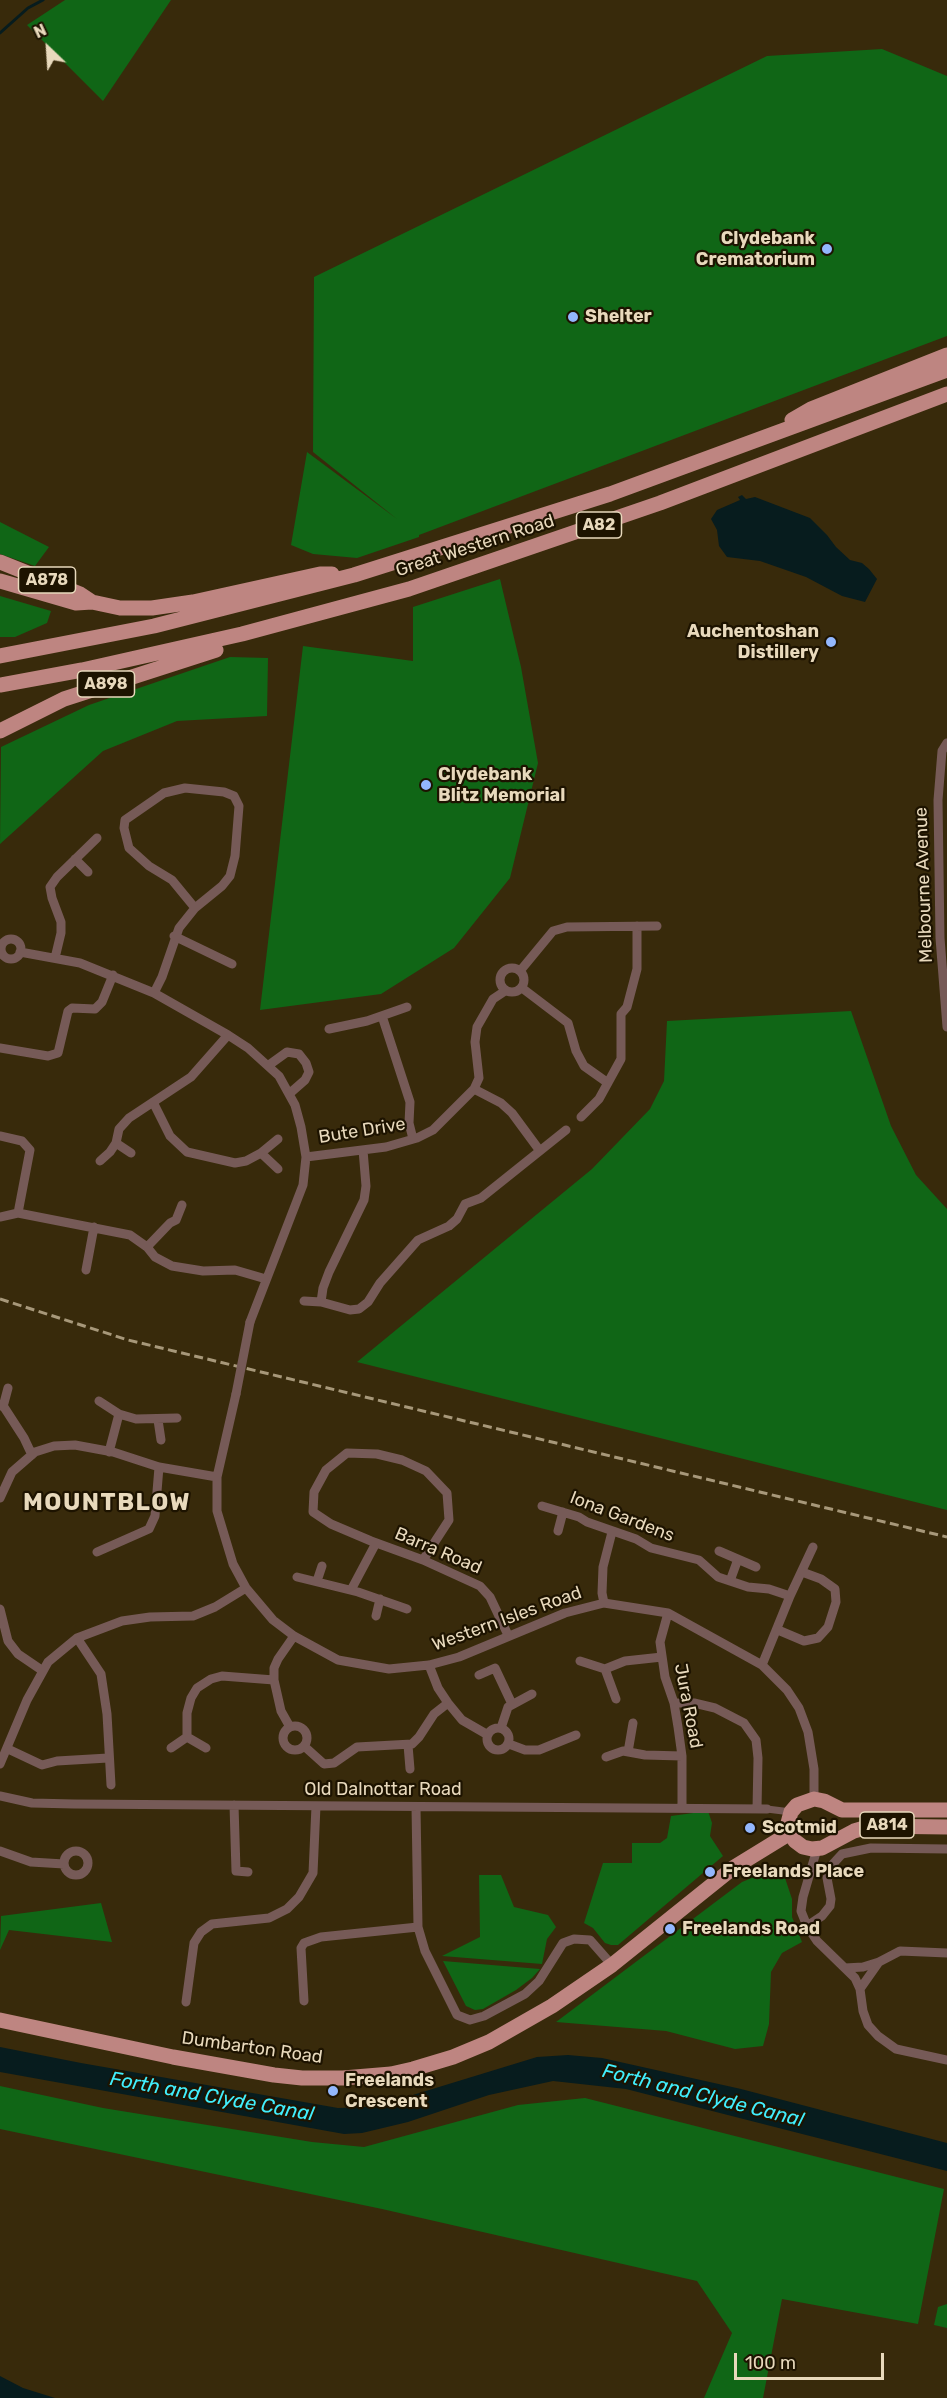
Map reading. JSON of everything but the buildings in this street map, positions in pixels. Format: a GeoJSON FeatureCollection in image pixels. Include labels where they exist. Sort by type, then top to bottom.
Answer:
{"type":"FeatureCollection","features":[{"type":"Feature","properties":{"kind":"main road"},"geometry":{"type":"LineString","coordinates":[[767,436],[811,409],[947,355]]}},
{"type":"Feature","properties":{"kind":"main road","name":"Great Western Road"},"geometry":{"type":"LineString","coordinates":[[0,656],[154,626],[354,575],[610,494],[947,370]]}},
{"type":"Feature","properties":{"kind":"main road","name":"Great Western Road"},"geometry":{"type":"LineString","coordinates":[[0,685],[82,670],[242,634],[408,589],[517,554],[660,503],[947,394]]}},
{"type":"Feature","properties":{"kind":"main road","name":"A878"},"geometry":{"type":"LineString","coordinates":[[0,562],[80,594],[92,602]]}},
{"type":"Feature","properties":{"kind":"main road"},"geometry":{"type":"LineString","coordinates":[[0,580],[76,603],[92,602],[120,608],[152,608],[193,602],[320,574],[354,575]]}},
{"type":"Feature","properties":{"kind":"main road","name":"A898"},"geometry":{"type":"LineString","coordinates":[[0,731],[64,699],[217,650],[242,634]]}},
{"type":"Feature","properties":{"kind":"main road"},"geometry":{"type":"LineString","coordinates":[[0,694],[82,670]]}},
{"type":"Feature","properties":{"kind":"main road"},"geometry":{"type":"LineString","coordinates":[[814,1798],[800,1802],[791,1812],[788,1823],[790,1833],[803,1847],[824,1846]]}},
{"type":"Feature","properties":{"kind":"main road","name":"A814"},"geometry":{"type":"LineString","coordinates":[[814,1798],[842,1810],[947,1810]]}},
{"type":"Feature","properties":{"kind":"main road","name":"A814"},"geometry":{"type":"LineString","coordinates":[[824,1846],[837,1835],[839,1825],[832,1806]]}},
{"type":"Feature","properties":{"kind":"main road","name":"A814"},"geometry":{"type":"LineString","coordinates":[[824,1846],[854,1831],[871,1826],[947,1827]]}},
{"type":"Feature","properties":{"kind":"main road","name":"Dumbarton Road"},"geometry":{"type":"LineString","coordinates":[[0,2020],[173,2057],[274,2075],[322,2079],[391,2074],[435,2063],[489,2042],[552,2006],[612,1965],[733,1868],[790,1833]]}},
{"type":"Feature","properties":{"kind":"street","name":"Melbourne Avenue"},"geometry":{"type":"LineString","coordinates":[[947,743],[942,750],[938,800],[940,938],[947,1027]]}},
{"type":"Feature","properties":{"kind":"street"},"geometry":{"type":"LineString","coordinates":[[154,993],[162,977],[174,936],[195,909],[230,876],[235,856],[239,806],[234,796],[224,792],[184,788],[164,793],[125,819],[124,828],[129,848],[149,866],[172,879],[195,909]]}},
{"type":"Feature","properties":{"kind":"street"},"geometry":{"type":"LineString","coordinates":[[54,958],[61,933],[61,922],[51,898],[50,887],[57,877],[97,838]]}},
{"type":"Feature","properties":{"kind":"street"},"geometry":{"type":"LineString","coordinates":[[75,859],[88,872]]}},
{"type":"Feature","properties":{"kind":"street"},"geometry":{"type":"LineString","coordinates":[[581,1117],[599,1099],[621,1059],[621,1014],[627,1007],[637,969],[637,926]]}},
{"type":"Feature","properties":{"kind":"street"},"geometry":{"type":"LineString","coordinates":[[520,971],[553,931],[567,927],[657,927]]}},
{"type":"Feature","properties":{"kind":"street"},"geometry":{"type":"LineString","coordinates":[[174,936],[232,964]]}},
{"type":"Feature","properties":{"kind":"street","name":"Western Isles Road"},"geometry":{"type":"LineString","coordinates":[[20,952],[80,963],[154,993],[228,1035],[269,1065],[279,1076],[289,1094],[301,1127],[306,1156],[303,1185],[291,1222],[250,1322],[217,1477],[217,1511],[233,1564],[246,1588],[273,1620],[294,1636],[338,1660],[389,1669],[429,1665],[459,1657],[565,1613],[604,1603],[668,1613],[762,1665],[788,1690],[804,1721],[814,1769],[814,1798]]}},
{"type":"Feature","properties":{"kind":"street"},"geometry":{"type":"LineString","coordinates":[[505,991],[500,984],[502,973],[512,968],[520,971],[524,981],[522,988],[516,992],[505,991],[493,999],[477,1027],[475,1042],[479,1078],[474,1089],[501,1102],[513,1113],[540,1151]]}},
{"type":"Feature","properties":{"kind":"street"},"geometry":{"type":"LineString","coordinates":[[0,1048],[48,1056],[58,1053],[68,1011],[72,1008],[95,1009],[102,1002],[113,975]]}},
{"type":"Feature","properties":{"kind":"street"},"geometry":{"type":"LineString","coordinates":[[522,988],[568,1023],[576,1051],[584,1066],[608,1083]]}},
{"type":"Feature","properties":{"kind":"street"},"geometry":{"type":"LineString","coordinates":[[329,1029],[382,1016],[407,1007]]}},
{"type":"Feature","properties":{"kind":"street"},"geometry":{"type":"LineString","coordinates":[[382,1016],[410,1102],[409,1123],[413,1139]]}},
{"type":"Feature","properties":{"kind":"street"},"geometry":{"type":"LineString","coordinates":[[100,1161],[116,1143],[119,1129],[129,1118],[191,1077],[228,1035]]}},
{"type":"Feature","properties":{"kind":"street"},"geometry":{"type":"LineString","coordinates":[[269,1065],[287,1052],[299,1054],[306,1063],[309,1072],[305,1080],[289,1094]]}},
{"type":"Feature","properties":{"kind":"street","name":"Bute Drive"},"geometry":{"type":"LineString","coordinates":[[306,1156],[386,1147],[413,1139],[433,1130],[474,1089]]}},
{"type":"Feature","properties":{"kind":"street"},"geometry":{"type":"LineString","coordinates":[[153,1102],[170,1136],[186,1152],[235,1163],[246,1161],[261,1153],[278,1139]]}},
{"type":"Feature","properties":{"kind":"street"},"geometry":{"type":"LineString","coordinates":[[304,1301],[321,1302],[350,1310],[359,1309],[368,1302],[380,1283],[418,1240],[449,1226],[457,1219],[465,1204],[481,1197],[566,1130]]}},
{"type":"Feature","properties":{"kind":"street"},"geometry":{"type":"LineString","coordinates":[[0,1136],[22,1141],[30,1150],[18,1213]]}},
{"type":"Feature","properties":{"kind":"street"},"geometry":{"type":"LineString","coordinates":[[116,1143],[131,1154]]}},
{"type":"Feature","properties":{"kind":"street"},"geometry":{"type":"LineString","coordinates":[[321,1302],[322,1288],[364,1200],[366,1186],[363,1150]]}},
{"type":"Feature","properties":{"kind":"street"},"geometry":{"type":"LineString","coordinates":[[261,1153],[278,1169]]}},
{"type":"Feature","properties":{"kind":"street"},"geometry":{"type":"LineString","coordinates":[[147,1247],[170,1223],[177,1220],[182,1205]]}},
{"type":"Feature","properties":{"kind":"street"},"geometry":{"type":"LineString","coordinates":[[0,1217],[18,1213],[130,1235],[147,1247],[155,1257],[172,1266],[203,1271],[235,1270],[266,1279]]}},
{"type":"Feature","properties":{"kind":"street"},"geometry":{"type":"LineString","coordinates":[[86,1270],[94,1227]]}},
{"type":"Feature","properties":{"kind":"street"},"geometry":{"type":"LineString","coordinates":[[8,1388],[1,1405],[15,1422],[32,1455]]}},
{"type":"Feature","properties":{"kind":"street"},"geometry":{"type":"LineString","coordinates":[[99,1401],[119,1414],[136,1419],[177,1418]]}},
{"type":"Feature","properties":{"kind":"street"},"geometry":{"type":"LineString","coordinates":[[109,1452],[119,1414]]}},
{"type":"Feature","properties":{"kind":"street"},"geometry":{"type":"LineString","coordinates":[[158,1420],[161,1440]]}},
{"type":"Feature","properties":{"kind":"street"},"geometry":{"type":"LineString","coordinates":[[0,1498],[12,1473],[32,1455],[54,1446],[75,1446],[109,1452],[159,1467],[217,1477]]}},
{"type":"Feature","properties":{"kind":"street","name":"Barra Road"},"geometry":{"type":"LineString","coordinates":[[423,1560],[449,1520],[447,1493],[426,1471],[402,1460],[377,1454],[347,1453],[326,1470],[314,1492],[313,1512],[331,1524],[376,1544],[423,1560],[480,1586],[490,1597],[508,1635]]}},
{"type":"Feature","properties":{"kind":"street"},"geometry":{"type":"LineString","coordinates":[[97,1552],[149,1529],[155,1516],[159,1467]]}},
{"type":"Feature","properties":{"kind":"street","name":"Iona Gardens"},"geometry":{"type":"LineString","coordinates":[[542,1506],[636,1539],[651,1548],[699,1560],[718,1577],[790,1596]]}},
{"type":"Feature","properties":{"kind":"street"},"geometry":{"type":"LineString","coordinates":[[558,1531],[563,1512]]}},
{"type":"Feature","properties":{"kind":"street"},"geometry":{"type":"LineString","coordinates":[[604,1603],[603,1567],[612,1532]]}},
{"type":"Feature","properties":{"kind":"street"},"geometry":{"type":"LineString","coordinates":[[351,1590],[376,1544]]}},
{"type":"Feature","properties":{"kind":"street"},"geometry":{"type":"LineString","coordinates":[[762,1665],[813,1547]]}},
{"type":"Feature","properties":{"kind":"street"},"geometry":{"type":"LineString","coordinates":[[719,1551],[756,1567]]}},
{"type":"Feature","properties":{"kind":"street"},"geometry":{"type":"LineString","coordinates":[[730,1581],[738,1558]]}},
{"type":"Feature","properties":{"kind":"street"},"geometry":{"type":"LineString","coordinates":[[317,1581],[322,1566]]}},
{"type":"Feature","properties":{"kind":"street"},"geometry":{"type":"LineString","coordinates":[[778,1630],[804,1641],[818,1638],[828,1627],[836,1602],[835,1589],[821,1579],[802,1572]]}},
{"type":"Feature","properties":{"kind":"street"},"geometry":{"type":"LineString","coordinates":[[297,1577],[351,1590],[406,1609]]}},
{"type":"Feature","properties":{"kind":"street"},"geometry":{"type":"LineString","coordinates":[[0,1764],[27,1700],[48,1662],[77,1638],[122,1621],[150,1617],[193,1616],[215,1607],[246,1588]]}},
{"type":"Feature","properties":{"kind":"street"},"geometry":{"type":"LineString","coordinates":[[376,1616],[380,1599]]}},
{"type":"Feature","properties":{"kind":"street"},"geometry":{"type":"LineString","coordinates":[[0,1609],[2,1630],[8,1641],[18,1654],[43,1671]]}},
{"type":"Feature","properties":{"kind":"street","name":"Jura Road"},"geometry":{"type":"LineString","coordinates":[[668,1613],[660,1642],[665,1677],[674,1703],[682,1756],[682,1808]]}},
{"type":"Feature","properties":{"kind":"street"},"geometry":{"type":"LineString","coordinates":[[290,1727],[281,1711],[274,1680],[274,1668],[294,1636]]}},
{"type":"Feature","properties":{"kind":"street"},"geometry":{"type":"LineString","coordinates":[[77,1638],[101,1674],[106,1706],[111,1785]]}},
{"type":"Feature","properties":{"kind":"street"},"geometry":{"type":"LineString","coordinates":[[580,1661],[605,1668],[625,1661],[662,1657]]}},
{"type":"Feature","properties":{"kind":"street"},"geometry":{"type":"LineString","coordinates":[[429,1665],[438,1688],[462,1720],[488,1735]]}},
{"type":"Feature","properties":{"kind":"street"},"geometry":{"type":"LineString","coordinates":[[479,1675],[495,1668],[512,1704]]}},
{"type":"Feature","properties":{"kind":"street"},"geometry":{"type":"LineString","coordinates":[[605,1668],[616,1699]]}},
{"type":"Feature","properties":{"kind":"street"},"geometry":{"type":"LineString","coordinates":[[187,1737],[187,1713],[190,1698],[204,1683],[222,1676],[274,1680]]}},
{"type":"Feature","properties":{"kind":"street"},"geometry":{"type":"LineString","coordinates":[[501,1728],[505,1712],[512,1704],[532,1694]]}},
{"type":"Feature","properties":{"kind":"street"},"geometry":{"type":"LineString","coordinates":[[304,1746],[324,1764],[334,1762],[357,1747],[408,1745],[419,1737],[434,1714],[448,1703]]}},
{"type":"Feature","properties":{"kind":"street"},"geometry":{"type":"LineString","coordinates":[[674,1703],[694,1703],[715,1708],[744,1723],[756,1740],[757,1809]]}},
{"type":"Feature","properties":{"kind":"street"},"geometry":{"type":"LineString","coordinates":[[628,1752],[633,1723]]}},
{"type":"Feature","properties":{"kind":"street"},"geometry":{"type":"LineString","coordinates":[[290,1727],[300,1727],[304,1731],[307,1739],[304,1746],[295,1750],[284,1743],[283,1734],[290,1727]]}},
{"type":"Feature","properties":{"kind":"street"},"geometry":{"type":"LineString","coordinates":[[501,1728],[509,1735],[509,1744],[501,1750],[493,1749],[488,1744],[488,1735],[492,1729],[501,1728]]}},
{"type":"Feature","properties":{"kind":"street"},"geometry":{"type":"LineString","coordinates":[[509,1744],[525,1750],[539,1750],[576,1735]]}},
{"type":"Feature","properties":{"kind":"street"},"geometry":{"type":"LineString","coordinates":[[187,1737],[206,1748]]}},
{"type":"Feature","properties":{"kind":"street"},"geometry":{"type":"LineString","coordinates":[[171,1748],[187,1737]]}},
{"type":"Feature","properties":{"kind":"street"},"geometry":{"type":"LineString","coordinates":[[408,1745],[410,1769]]}},
{"type":"Feature","properties":{"kind":"street"},"geometry":{"type":"LineString","coordinates":[[8,1749],[42,1765],[57,1761],[108,1758]]}},
{"type":"Feature","properties":{"kind":"street"},"geometry":{"type":"LineString","coordinates":[[606,1757],[623,1751],[682,1756]]}},
{"type":"Feature","properties":{"kind":"street","name":"Old Dalnottar Road"},"geometry":{"type":"LineString","coordinates":[[0,1796],[32,1803],[767,1809]]}},
{"type":"Feature","properties":{"kind":"street"},"geometry":{"type":"LineString","coordinates":[[234,1805],[236,1871],[248,1872]]}},
{"type":"Feature","properties":{"kind":"street"},"geometry":{"type":"LineString","coordinates":[[186,2002],[194,1943],[201,1932],[212,1924],[269,1918],[287,1909],[299,1897],[313,1873],[316,1806]]}},
{"type":"Feature","properties":{"kind":"street"},"geometry":{"type":"LineString","coordinates":[[416,1807],[418,1927],[425,1951],[457,2015],[470,2020],[484,2016],[525,1994],[539,1981],[564,1943],[574,1939],[590,1940],[612,1965]]}},
{"type":"Feature","properties":{"kind":"street"},"geometry":{"type":"LineString","coordinates":[[767,1809],[791,1812]]}},
{"type":"Feature","properties":{"kind":"street"},"geometry":{"type":"LineString","coordinates":[[824,1846],[803,1897],[801,1911],[807,1926],[818,1941],[855,1978],[860,1989],[865,2018],[878,2036],[897,2049],[947,2060]]}},
{"type":"Feature","properties":{"kind":"street"},"geometry":{"type":"LineString","coordinates":[[807,1926],[822,1916],[830,1906],[827,1878],[832,1865],[843,1854],[871,1848],[947,1849]]}},
{"type":"Feature","properties":{"kind":"street"},"geometry":{"type":"LineString","coordinates":[[0,1851],[31,1862],[64,1864]]}},
{"type":"Feature","properties":{"kind":"street"},"geometry":{"type":"LineString","coordinates":[[304,2001],[301,1948],[304,1943],[321,1937],[418,1927]]}},
{"type":"Feature","properties":{"kind":"street"},"geometry":{"type":"LineString","coordinates":[[846,1968],[863,1967],[879,1962],[900,1951],[947,1953]]}},
{"type":"Feature","properties":{"kind":"street"},"geometry":{"type":"LineString","coordinates":[[860,1989],[879,1962]]}},
{"type":"Feature","properties":{"kind":"green space"},"geometry":{"type":"Polygon","coordinates":[[[65,0],[171,0],[103,101],[27,25],[65,0]]]}},
{"type":"Feature","properties":{"kind":"green space"},"geometry":{"type":"Polygon","coordinates":[[[882,49],[947,76],[947,336],[419,535],[419,537],[357,558],[313,554],[291,545],[307,452],[397,519],[313,452],[314,277],[767,56],[882,49]]]}},
{"type":"Feature","properties":{"kind":"green space"},"geometry":{"type":"Polygon","coordinates":[[[0,522],[49,547],[35,566],[0,554],[0,522]]]}},
{"type":"Feature","properties":{"kind":"green space"},"geometry":{"type":"Polygon","coordinates":[[[500,579],[521,667],[538,763],[510,878],[454,948],[381,994],[260,1010],[303,646],[413,661],[413,607],[500,579]]]}},
{"type":"Feature","properties":{"kind":"green space"},"geometry":{"type":"Polygon","coordinates":[[[0,596],[51,611],[47,623],[15,637],[0,637],[0,596]]]}},
{"type":"Feature","properties":{"kind":"green space"},"geometry":{"type":"Polygon","coordinates":[[[230,657],[268,658],[267,716],[177,721],[103,751],[0,844],[1,747],[89,705],[230,657]]]}},
{"type":"Feature","properties":{"kind":"green space"},"geometry":{"type":"Polygon","coordinates":[[[851,1011],[891,1126],[916,1175],[947,1209],[947,1510],[357,1362],[592,1169],[650,1109],[664,1081],[667,1021],[851,1011]]]}},
{"type":"Feature","properties":{"kind":"green space"},"geometry":{"type":"Polygon","coordinates":[[[708,1811],[712,1823],[710,1836],[723,1856],[618,1945],[605,1943],[593,1928],[584,1923],[603,1863],[632,1863],[632,1843],[660,1843],[667,1838],[671,1816],[708,1811]]]}},
{"type":"Feature","properties":{"kind":"green space"},"geometry":{"type":"Polygon","coordinates":[[[781,1866],[792,1899],[792,1917],[802,1942],[782,1953],[771,1972],[769,2024],[763,2046],[735,2049],[666,2031],[556,2022],[742,1882],[781,1866]]]}},
{"type":"Feature","properties":{"kind":"green space"},"geometry":{"type":"Polygon","coordinates":[[[479,1875],[501,1875],[514,1907],[548,1915],[556,1927],[547,1939],[542,1964],[442,1956],[480,1937],[479,1875]]]}},
{"type":"Feature","properties":{"kind":"green space"},"geometry":{"type":"Polygon","coordinates":[[[101,1903],[112,1942],[9,1930],[0,1950],[1,1916],[101,1903]]]}},
{"type":"Feature","properties":{"kind":"green space"},"geometry":{"type":"Polygon","coordinates":[[[443,1961],[540,1969],[516,1990],[483,2009],[475,2010],[466,2006],[443,1961]]]}},
{"type":"Feature","properties":{"kind":"green space"},"geometry":{"type":"Polygon","coordinates":[[[0,2086],[103,2108],[312,2142],[364,2147],[518,2105],[585,2098],[944,2189],[918,2324],[782,2299],[763,2398],[704,2398],[732,2333],[697,2281],[382,2209],[0,2129],[0,2086]]]}},
{"type":"Feature","properties":{"kind":"green space"},"geometry":{"type":"Polygon","coordinates":[[[947,2304],[947,2328],[934,2325],[938,2307],[947,2304]]]}},
{"type":"Feature","properties":{"kind":"water"},"geometry":{"type":"Polygon","coordinates":[[[742,495],[746,499],[755,497],[810,518],[850,560],[862,563],[869,569],[877,579],[865,602],[842,596],[806,577],[760,561],[727,557],[719,546],[717,530],[711,519],[717,510],[740,500],[738,497],[742,495]]]}},
{"type":"Feature","properties":{"kind":"water","name":"Forth and Clyde Canal"},"geometry":{"type":"Polygon","coordinates":[[[0,2047],[338,2108],[366,2107],[403,2098],[537,2057],[568,2055],[602,2058],[741,2089],[947,2143],[947,2171],[626,2089],[553,2081],[489,2095],[408,2122],[362,2133],[344,2134],[0,2072],[0,2047]]]}},
{"type":"Feature","properties":{"kind":"water"},"geometry":{"type":"Polygon","coordinates":[[[0,2376],[23,2388],[55,2398],[0,2398],[0,2376]]]}},
{"type":"Feature","properties":{"kind":"waterway"},"geometry":{"type":"LineString","coordinates":[[0,33],[28,8],[43,0]]}},
{"type":"Feature","properties":{"kind":"railway"},"geometry":{"type":"LineString","coordinates":[[0,1299],[128,1340],[947,1537]]}},
{"type":"Feature","properties":{"kind":"place","name":"Clydebank Crematorium"},"geometry":{"type":"Point","coordinates":[827,249]}},
{"type":"Feature","properties":{"kind":"place","name":"Shelter"},"geometry":{"type":"Point","coordinates":[573,317]}},
{"type":"Feature","properties":{"kind":"place","name":"Auchentoshan Distillery"},"geometry":{"type":"Point","coordinates":[831,642]}},
{"type":"Feature","properties":{"kind":"place","name":"Clydebank Blitz Memorial"},"geometry":{"type":"Point","coordinates":[426,785]}},
{"type":"Feature","properties":{"kind":"place","name":"Scotmid"},"geometry":{"type":"Point","coordinates":[750,1828]}},
{"type":"Feature","properties":{"kind":"place","name":"Freelands Place"},"geometry":{"type":"Point","coordinates":[710,1872]}},
{"type":"Feature","properties":{"kind":"place","name":"Freelands Road"},"geometry":{"type":"Point","coordinates":[670,1929]}},
{"type":"Feature","properties":{"kind":"place","name":"Freelands Crescent"},"geometry":{"type":"Point","coordinates":[333,2091]}},
{"type":"Feature","properties":{"kind":"district","name":"MOUNTBLOW"},"geometry":{"type":"Point","coordinates":[107,1503]}}]}
